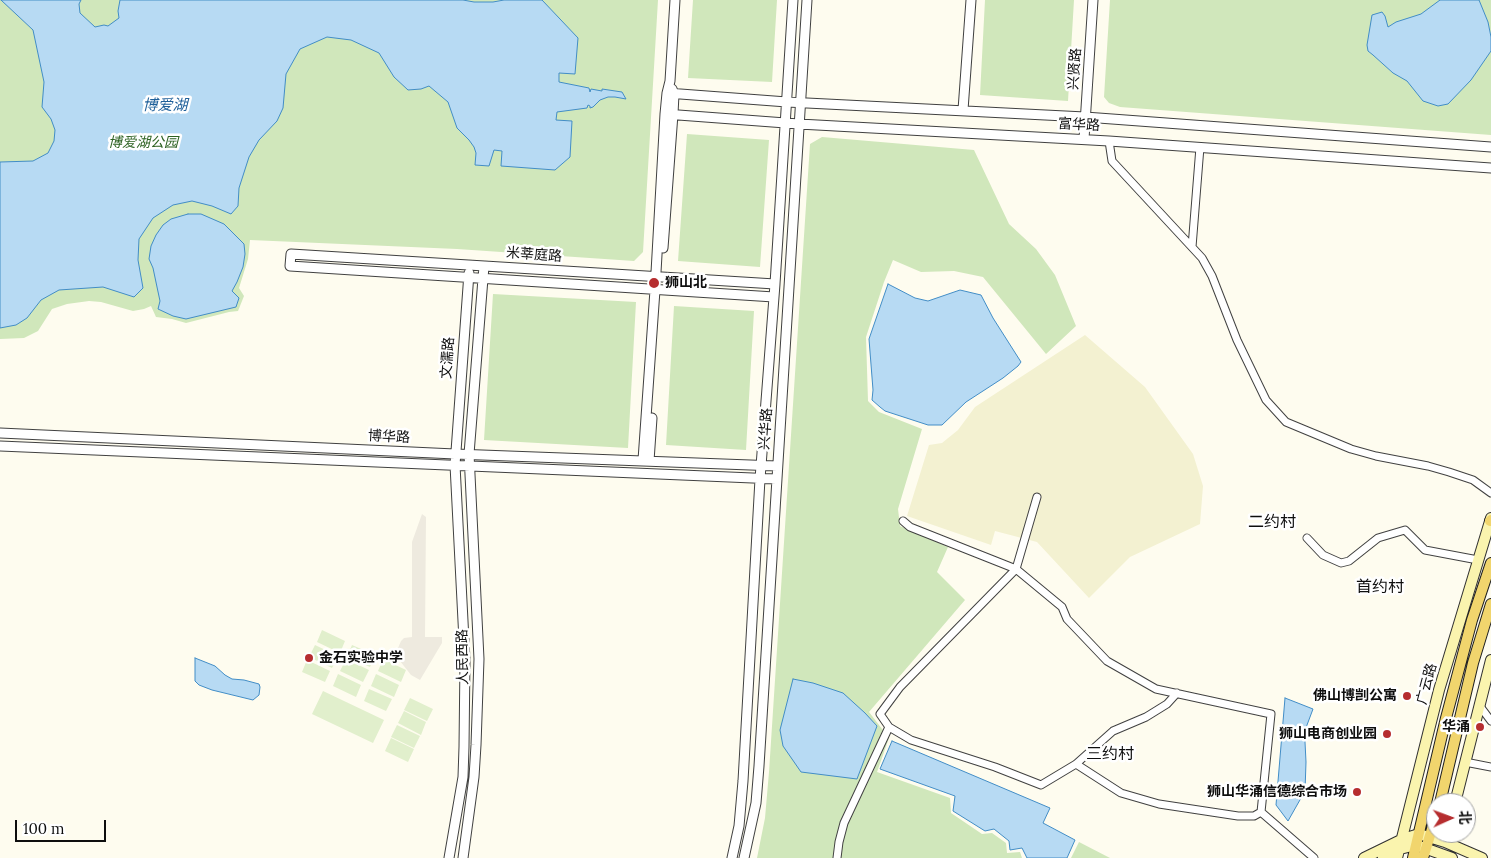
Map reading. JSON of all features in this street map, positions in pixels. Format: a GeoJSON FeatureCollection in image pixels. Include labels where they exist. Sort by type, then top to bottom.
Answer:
{"type":"FeatureCollection","features":[{"type":"Feature","properties":{"kind":"main road","name":"广云路"},"geometry":{"type":"LineString","coordinates":[[1398,854],[1440,690],[1491,520]]}},
{"type":"Feature","properties":{"kind":"main road","name":"广云路"},"geometry":{"type":"LineString","coordinates":[[1413,858],[1422,850],[1419,834],[1446,718],[1472,620],[1491,563]]}},
{"type":"Feature","properties":{"kind":"main road"},"geometry":{"type":"LineString","coordinates":[[1442,793],[1473,662],[1491,604]]}},
{"type":"Feature","properties":{"kind":"main road"},"geometry":{"type":"LineString","coordinates":[[1457,793],[1491,660]]}},
{"type":"Feature","properties":{"kind":"main road"},"geometry":{"type":"LineString","coordinates":[[1364,858],[1402,839],[1419,834],[1426,836]]}},
{"type":"Feature","properties":{"kind":"main road"},"geometry":{"type":"LineString","coordinates":[[1442,856],[1445,843]]}},
{"type":"Feature","properties":{"kind":"main road"},"geometry":{"type":"LineString","coordinates":[[1455,843],[1482,858]]}},
{"type":"Feature","properties":{"kind":"main road"},"geometry":{"type":"LineString","coordinates":[[1383,858],[1422,850],[1452,858]]}},
{"type":"Feature","properties":{"kind":"street"},"geometry":{"type":"LineString","coordinates":[[646,461],[675,0]]}},
{"type":"Feature","properties":{"kind":"street","name":"兴华路"},"geometry":{"type":"LineString","coordinates":[[732,858],[739,826],[743,781],[760,479],[794,0]]}},
{"type":"Feature","properties":{"kind":"street","name":"兴华路"},"geometry":{"type":"LineString","coordinates":[[744,858],[756,803],[807,0]]}},
{"type":"Feature","properties":{"kind":"street"},"geometry":{"type":"LineString","coordinates":[[963,110],[971,0]]}},
{"type":"Feature","properties":{"kind":"street","name":"兴贤路"},"geometry":{"type":"LineString","coordinates":[[1084,139],[1093,0]]}},
{"type":"Feature","properties":{"kind":"street","name":"富华路"},"geometry":{"type":"LineString","coordinates":[[670,94],[787,102],[1085,117],[1491,146]]}},
{"type":"Feature","properties":{"kind":"street","name":"富华路"},"geometry":{"type":"LineString","coordinates":[[669,114],[799,124],[1084,139],[1491,168]]}},
{"type":"Feature","properties":{"kind":"street"},"geometry":{"type":"LineString","coordinates":[[1109,141],[1112,160],[1202,258],[1212,276],[1236,340],[1266,400],[1286,422],[1351,449],[1428,466],[1473,480],[1491,493]]}},
{"type":"Feature","properties":{"kind":"street"},"geometry":{"type":"LineString","coordinates":[[1192,247],[1200,147]]}},
{"type":"Feature","properties":{"kind":"street","name":"米莘庭路"},"geometry":{"type":"LineString","coordinates":[[774,297],[290,266],[291,254],[775,284]]}},
{"type":"Feature","properties":{"kind":"street","name":"文濡路"},"geometry":{"type":"LineString","coordinates":[[449,858],[463,777],[465,660],[455,454],[469,265]]}},
{"type":"Feature","properties":{"kind":"street","name":"文濡路"},"geometry":{"type":"LineString","coordinates":[[469,454],[484,266]]}},
{"type":"Feature","properties":{"kind":"street","name":"博华路"},"geometry":{"type":"LineString","coordinates":[[0,433],[455,454],[777,466]]}},
{"type":"Feature","properties":{"kind":"street","name":"博华路"},"geometry":{"type":"LineString","coordinates":[[0,446],[776,479]]}},
{"type":"Feature","properties":{"kind":"street","name":"人民西路"},"geometry":{"type":"LineString","coordinates":[[463,858],[474,777],[478,659],[469,454]]}},
{"type":"Feature","properties":{"kind":"street"},"geometry":{"type":"LineString","coordinates":[[1038,497],[1016,569],[900,687],[880,714],[889,727],[911,740],[995,767],[1041,785],[1076,764],[1113,730],[1146,717],[1167,704],[1177,693]]}},
{"type":"Feature","properties":{"kind":"street"},"geometry":{"type":"LineString","coordinates":[[903,521],[910,527],[1016,569],[1062,607],[1066,619],[1107,661],[1156,689],[1272,714],[1261,812]]}},
{"type":"Feature","properties":{"kind":"street"},"geometry":{"type":"LineString","coordinates":[[1307,538],[1323,554],[1341,563],[1349,561],[1378,538],[1405,530],[1425,550],[1478,560]]}},
{"type":"Feature","properties":{"kind":"street"},"geometry":{"type":"LineString","coordinates":[[1479,705],[1491,722]]}},
{"type":"Feature","properties":{"kind":"street"},"geometry":{"type":"LineString","coordinates":[[837,858],[844,823],[889,727]]}},
{"type":"Feature","properties":{"kind":"street"},"geometry":{"type":"LineString","coordinates":[[1465,762],[1491,766]]}},
{"type":"Feature","properties":{"kind":"street"},"geometry":{"type":"LineString","coordinates":[[1076,764],[1121,793],[1160,804],[1238,816],[1254,816],[1261,812]]}},
{"type":"Feature","properties":{"kind":"street"},"geometry":{"type":"LineString","coordinates":[[1261,812],[1314,858]]}},
{"type":"Feature","properties":{"kind":"shaded area"},"geometry":{"type":"Polygon","coordinates":[[[1085,335],[1145,387],[1193,454],[1203,486],[1200,524],[1130,557],[1089,598],[1037,542],[995,531],[991,545],[907,516],[929,445],[942,443],[958,430],[975,407],[1085,335]]]}},
{"type":"Feature","properties":{"kind":"shaded area"},"geometry":{"type":"Polygon","coordinates":[[[422,514],[426,517],[425,637],[442,637],[442,643],[420,680],[411,675],[396,653],[404,638],[412,637],[412,542],[422,514]]]}},
{"type":"Feature","properties":{"kind":"green space","name":"博爱湖公园"},"geometry":{"type":"Polygon","coordinates":[[[0,0],[658,0],[643,252],[634,261],[457,249],[250,240],[248,259],[239,288],[244,296],[238,311],[186,323],[156,317],[151,306],[133,311],[101,302],[89,301],[67,304],[52,309],[38,331],[24,338],[0,339],[0,0]]]}},
{"type":"Feature","properties":{"kind":"green space"},"geometry":{"type":"Polygon","coordinates":[[[693,0],[777,0],[772,82],[688,78],[693,0]]]}},
{"type":"Feature","properties":{"kind":"green space"},"geometry":{"type":"Polygon","coordinates":[[[985,0],[1074,0],[1068,101],[980,95],[985,0]]]}},
{"type":"Feature","properties":{"kind":"green space"},"geometry":{"type":"Polygon","coordinates":[[[1110,0],[1491,0],[1491,135],[1120,107],[1109,103],[1104,97],[1110,0]]]}},
{"type":"Feature","properties":{"kind":"green space"},"geometry":{"type":"Polygon","coordinates":[[[687,134],[769,140],[760,267],[678,261],[687,134]]]}},
{"type":"Feature","properties":{"kind":"green space"},"geometry":{"type":"Polygon","coordinates":[[[822,137],[974,150],[1009,224],[1036,249],[1055,275],[1076,326],[1046,354],[983,277],[954,271],[921,272],[893,260],[866,337],[868,401],[879,412],[922,429],[898,509],[900,526],[948,547],[937,572],[965,600],[869,712],[889,738],[877,772],[950,798],[951,813],[982,834],[992,833],[1006,843],[1007,853],[1020,852],[1022,858],[757,858],[765,818],[769,772],[810,144],[822,137]]]}},
{"type":"Feature","properties":{"kind":"green space"},"geometry":{"type":"Polygon","coordinates":[[[493,294],[636,302],[628,448],[484,440],[493,294]]]}},
{"type":"Feature","properties":{"kind":"green space"},"geometry":{"type":"Polygon","coordinates":[[[674,306],[754,311],[746,450],[666,445],[674,306]]]}},
{"type":"Feature","properties":{"kind":"green space"},"geometry":{"type":"Polygon","coordinates":[[[322,630],[345,641],[340,653],[317,642],[322,630]]]}},
{"type":"Feature","properties":{"kind":"green space"},"geometry":{"type":"Polygon","coordinates":[[[315,645],[338,656],[332,668],[309,657],[315,645]]]}},
{"type":"Feature","properties":{"kind":"green space"},"geometry":{"type":"Polygon","coordinates":[[[352,645],[375,655],[370,667],[347,657],[352,645]]]}},
{"type":"Feature","properties":{"kind":"green space"},"geometry":{"type":"Polygon","coordinates":[[[346,659],[369,670],[363,682],[340,671],[346,659]]]}},
{"type":"Feature","properties":{"kind":"green space"},"geometry":{"type":"Polygon","coordinates":[[[383,659],[406,670],[401,682],[378,671],[383,659]]]}},
{"type":"Feature","properties":{"kind":"green space"},"geometry":{"type":"Polygon","coordinates":[[[307,660],[330,671],[325,682],[302,672],[307,660]]]}},
{"type":"Feature","properties":{"kind":"green space"},"geometry":{"type":"Polygon","coordinates":[[[338,674],[361,685],[356,697],[333,686],[338,674]]]}},
{"type":"Feature","properties":{"kind":"green space"},"geometry":{"type":"Polygon","coordinates":[[[376,674],[399,685],[394,697],[371,686],[376,674]]]}},
{"type":"Feature","properties":{"kind":"green space"},"geometry":{"type":"Polygon","coordinates":[[[369,689],[392,699],[386,711],[364,701],[369,689]]]}},
{"type":"Feature","properties":{"kind":"green space"},"geometry":{"type":"Polygon","coordinates":[[[323,691],[384,720],[373,743],[312,714],[323,691]]]}},
{"type":"Feature","properties":{"kind":"green space"},"geometry":{"type":"Polygon","coordinates":[[[410,698],[433,709],[427,721],[404,710],[410,698]]]}},
{"type":"Feature","properties":{"kind":"green space"},"geometry":{"type":"Polygon","coordinates":[[[404,711],[426,722],[421,735],[398,723],[404,711]]]}},
{"type":"Feature","properties":{"kind":"green space"},"geometry":{"type":"Polygon","coordinates":[[[397,725],[420,736],[414,748],[391,737],[397,725]]]}},
{"type":"Feature","properties":{"kind":"green space"},"geometry":{"type":"Polygon","coordinates":[[[391,738],[414,749],[408,762],[385,751],[391,738]]]}},
{"type":"Feature","properties":{"kind":"green space"},"geometry":{"type":"Polygon","coordinates":[[[1079,842],[1110,858],[1071,858],[1079,842]]]}},
{"type":"Feature","properties":{"kind":"water","name":"博爱湖"},"geometry":{"type":"Polygon","coordinates":[[[1,0],[81,0],[79,4],[80,13],[95,27],[108,26],[119,18],[120,0],[463,0],[493,2],[504,0],[542,0],[578,38],[575,74],[559,73],[559,82],[589,88],[590,92],[591,89],[602,91],[602,89],[622,92],[626,99],[608,97],[600,100],[590,108],[588,105],[587,108],[557,112],[556,120],[572,121],[570,157],[555,170],[501,166],[502,151],[494,150],[489,166],[475,165],[476,153],[474,147],[457,128],[448,102],[429,86],[408,90],[394,77],[379,53],[351,40],[327,37],[300,49],[286,74],[283,108],[277,121],[259,140],[249,157],[239,188],[238,206],[231,214],[212,206],[192,201],[173,205],[153,218],[139,239],[138,260],[143,288],[134,297],[103,287],[59,290],[41,300],[27,318],[16,325],[0,328],[0,162],[33,161],[48,153],[54,141],[55,130],[51,119],[42,107],[44,82],[33,30],[1,0]]]}},
{"type":"Feature","properties":{"kind":"water"},"geometry":{"type":"Polygon","coordinates":[[[1440,0],[1479,0],[1488,22],[1491,51],[1471,80],[1448,104],[1438,106],[1423,101],[1407,81],[1393,73],[1368,51],[1367,45],[1372,15],[1382,12],[1388,27],[1396,22],[1421,14],[1440,0]]]}},
{"type":"Feature","properties":{"kind":"water"},"geometry":{"type":"Polygon","coordinates":[[[188,214],[201,214],[224,224],[244,244],[245,254],[243,267],[232,291],[239,298],[236,307],[186,319],[173,316],[158,309],[160,301],[153,268],[149,259],[151,246],[163,225],[171,219],[188,214]]]}},
{"type":"Feature","properties":{"kind":"water"},"geometry":{"type":"Polygon","coordinates":[[[888,284],[915,298],[928,301],[960,290],[981,295],[1021,362],[1003,378],[966,402],[942,425],[928,425],[885,411],[872,400],[869,339],[888,284]]]}},
{"type":"Feature","properties":{"kind":"water"},"geometry":{"type":"Polygon","coordinates":[[[195,658],[215,666],[232,679],[259,684],[259,695],[253,700],[199,685],[195,681],[195,658]]]}},
{"type":"Feature","properties":{"kind":"water"},"geometry":{"type":"Polygon","coordinates":[[[793,679],[813,683],[843,693],[877,726],[857,779],[801,772],[783,746],[780,730],[793,679]]]}},
{"type":"Feature","properties":{"kind":"water"},"geometry":{"type":"Polygon","coordinates":[[[1285,698],[1313,709],[1307,725],[1305,742],[1305,791],[1288,821],[1276,805],[1285,698]]]}},
{"type":"Feature","properties":{"kind":"water"},"geometry":{"type":"Polygon","coordinates":[[[892,741],[1050,808],[1043,823],[1075,840],[1067,858],[1027,858],[1022,848],[1010,850],[1009,841],[994,829],[985,831],[953,811],[955,796],[880,769],[892,741]]]}},
{"type":"Feature","properties":{"kind":"place","name":"狮山北"},"geometry":{"type":"Point","coordinates":[654,283]}},
{"type":"Feature","properties":{"kind":"place","name":"金石实验中学"},"geometry":{"type":"Point","coordinates":[309,658]}},
{"type":"Feature","properties":{"kind":"place","name":"佛山博剀公寓"},"geometry":{"type":"Point","coordinates":[1407,696]}},
{"type":"Feature","properties":{"kind":"place","name":"华涌"},"geometry":{"type":"Point","coordinates":[1480,727]}},
{"type":"Feature","properties":{"kind":"place","name":"狮山电商创业园"},"geometry":{"type":"Point","coordinates":[1387,734]}},
{"type":"Feature","properties":{"kind":"place","name":"狮山华涌信德综合市场"},"geometry":{"type":"Point","coordinates":[1357,792]}},
{"type":"Feature","properties":{"kind":"district","name":"二约村"},"geometry":{"type":"Point","coordinates":[1272,522]}},
{"type":"Feature","properties":{"kind":"district","name":"首约村"},"geometry":{"type":"Point","coordinates":[1380,587]}},
{"type":"Feature","properties":{"kind":"district","name":"三约村"},"geometry":{"type":"Point","coordinates":[1110,754]}}]}
